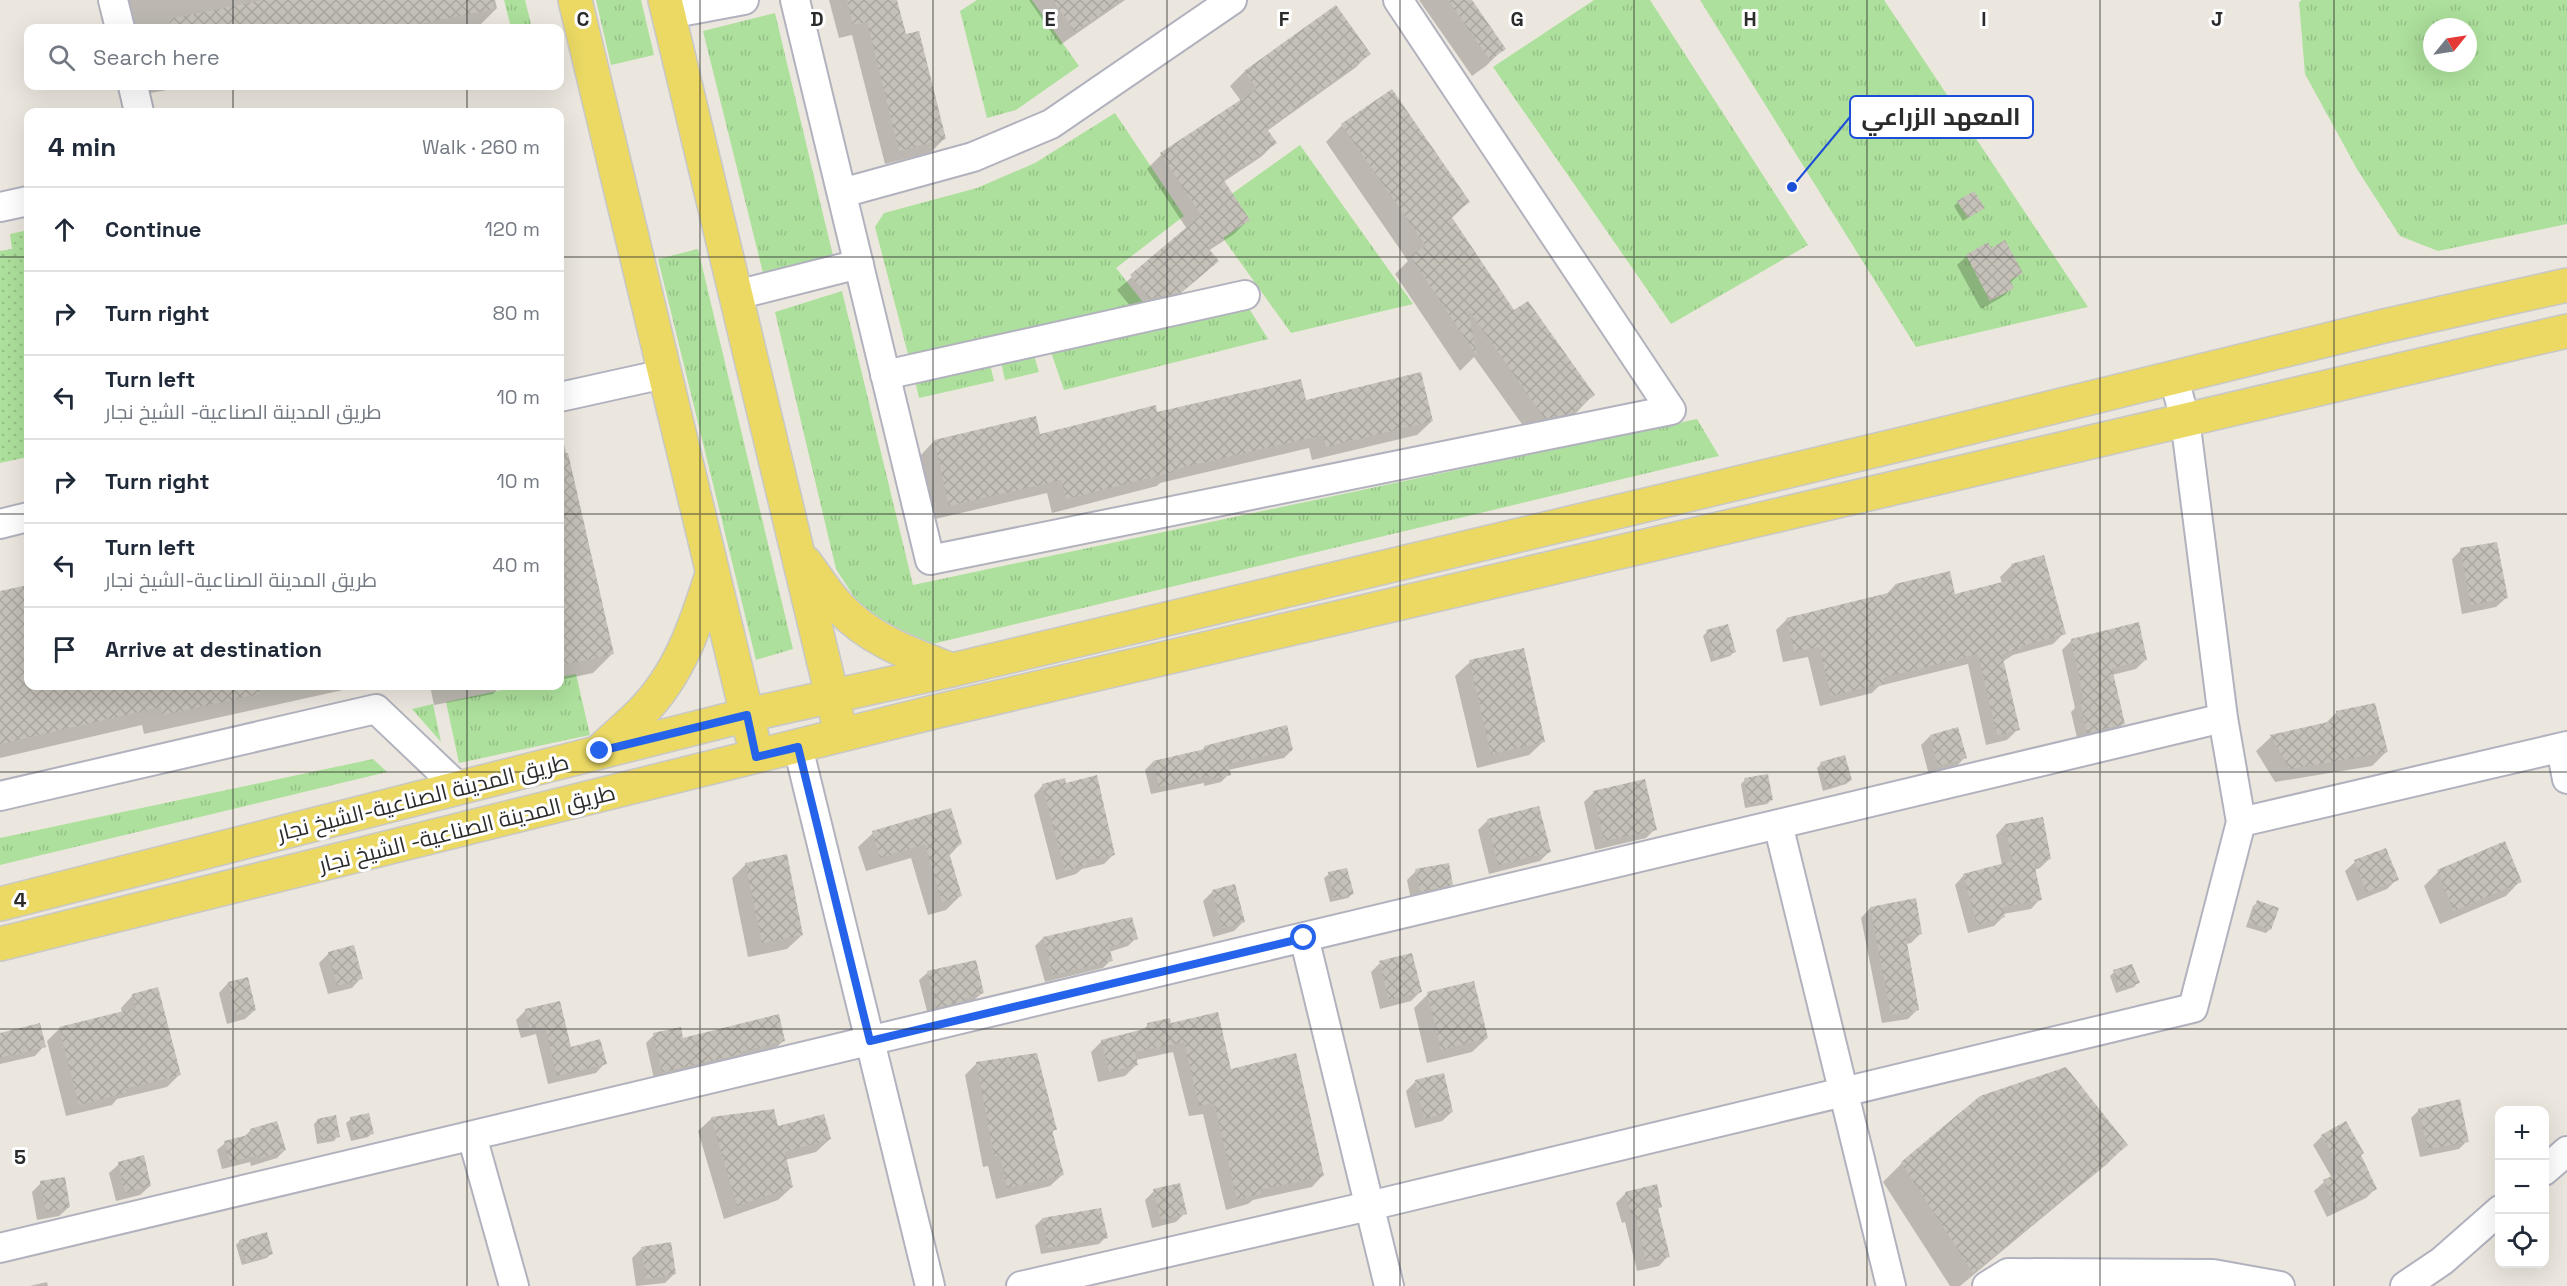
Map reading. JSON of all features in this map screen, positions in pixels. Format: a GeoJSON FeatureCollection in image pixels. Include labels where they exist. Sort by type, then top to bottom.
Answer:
{"type":"FeatureCollection","features":[{"type":"Feature","properties":{"kind":"main road"},"geometry":{"type":"LineString","coordinates":[[575,0],[756,757]]}},
{"type":"Feature","properties":{"kind":"main road"},"geometry":{"type":"LineString","coordinates":[[667,7],[842,736]]}},
{"type":"Feature","properties":{"kind":"main road","name":"طريق المدينة الصناعية-الشيخ نجار"},"geometry":{"type":"LineString","coordinates":[[0,904],[747,715],[952,670],[2174,379],[2384,326],[2567,285]]}},
{"type":"Feature","properties":{"kind":"main road","name":"طريق المدينة الصناعية- الشيخ نجار"},"geometry":{"type":"LineString","coordinates":[[0,944],[934,712],[2567,331]]}},
{"type":"Feature","properties":{"kind":"main road"},"geometry":{"type":"LineString","coordinates":[[798,553],[838,606],[858,625],[906,653],[952,670]]}},
{"type":"Feature","properties":{"kind":"main road"},"geometry":{"type":"LineString","coordinates":[[600,751],[642,712],[674,671],[697,623],[712,573]]}},
{"type":"Feature","properties":{"kind":"street"},"geometry":{"type":"LineString","coordinates":[[113,0],[119,24]]}},
{"type":"Feature","properties":{"kind":"street"},"geometry":{"type":"LineString","coordinates":[[667,7],[744,0]]}},
{"type":"Feature","properties":{"kind":"street"},"geometry":{"type":"LineString","coordinates":[[795,0],[930,560],[1671,410],[1398,0]]}},
{"type":"Feature","properties":{"kind":"street"},"geometry":{"type":"LineString","coordinates":[[842,193],[973,157],[1051,124],[1232,0]]}},
{"type":"Feature","properties":{"kind":"street"},"geometry":{"type":"LineString","coordinates":[[134,90],[138,108]]}},
{"type":"Feature","properties":{"kind":"street"},"geometry":{"type":"LineString","coordinates":[[0,207],[24,202]]}},
{"type":"Feature","properties":{"kind":"street"},"geometry":{"type":"LineString","coordinates":[[736,295],[859,264]]}},
{"type":"Feature","properties":{"kind":"street"},"geometry":{"type":"LineString","coordinates":[[885,375],[1245,295]]}},
{"type":"Feature","properties":{"kind":"street"},"geometry":{"type":"LineString","coordinates":[[564,397],[664,374]]}},
{"type":"Feature","properties":{"kind":"street"},"geometry":{"type":"LineString","coordinates":[[1021,1286],[1369,1206],[2193,1008],[2241,822],[2223,718],[2185,419],[2174,379]]}},
{"type":"Feature","properties":{"kind":"street"},"geometry":{"type":"LineString","coordinates":[[0,524],[24,518]]}},
{"type":"Feature","properties":{"kind":"street"},"geometry":{"type":"LineString","coordinates":[[0,796],[376,709],[459,788]]}},
{"type":"Feature","properties":{"kind":"street"},"geometry":{"type":"LineString","coordinates":[[0,1248],[2223,718]]}},
{"type":"Feature","properties":{"kind":"street"},"geometry":{"type":"LineString","coordinates":[[798,747],[930,1286]]}},
{"type":"Feature","properties":{"kind":"street"},"geometry":{"type":"LineString","coordinates":[[2241,822],[2564,747],[2567,779]]}},
{"type":"Feature","properties":{"kind":"street"},"geometry":{"type":"LineString","coordinates":[[1778,824],[1891,1286]]}},
{"type":"Feature","properties":{"kind":"street"},"geometry":{"type":"LineString","coordinates":[[1304,938],[1389,1286]]}},
{"type":"Feature","properties":{"kind":"street"},"geometry":{"type":"LineString","coordinates":[[472,1136],[514,1286]]}},
{"type":"Feature","properties":{"kind":"street"},"geometry":{"type":"LineString","coordinates":[[2549,1167],[2567,1151]]}},
{"type":"Feature","properties":{"kind":"street"},"geometry":{"type":"LineString","coordinates":[[2405,1286],[2442,1261],[2495,1214]]}},
{"type":"Feature","properties":{"kind":"street"},"geometry":{"type":"LineString","coordinates":[[1987,1286],[2008,1273],[2213,1274],[2280,1286]]}},
{"type":"Feature","properties":{"kind":"green space"},"geometry":{"type":"Polygon","coordinates":[[[504,0],[525,0],[531,24],[510,24],[504,0]]]}},
{"type":"Feature","properties":{"kind":"green space"},"geometry":{"type":"Polygon","coordinates":[[[596,0],[641,0],[654,55],[611,65],[596,0]]]}},
{"type":"Feature","properties":{"kind":"green space"},"geometry":{"type":"Polygon","coordinates":[[[977,0],[1032,0],[1079,66],[1016,110],[987,118],[960,11],[977,0]]]}},
{"type":"Feature","properties":{"kind":"green space"},"geometry":{"type":"Polygon","coordinates":[[[1594,0],[1650,0],[1808,245],[1671,324],[1493,67],[1594,0]]]}},
{"type":"Feature","properties":{"kind":"green space"},"geometry":{"type":"Polygon","coordinates":[[[1700,0],[1884,0],[2088,307],[1916,347],[1700,0]]]}},
{"type":"Feature","properties":{"kind":"green space"},"geometry":{"type":"Polygon","coordinates":[[[2302,0],[2567,0],[2567,224],[2438,251],[2400,236],[2357,169],[2305,74],[2299,2],[2302,0]]]}},
{"type":"Feature","properties":{"kind":"green space"},"geometry":{"type":"Polygon","coordinates":[[[775,13],[833,256],[763,273],[703,31],[775,13]]]}},
{"type":"Feature","properties":{"kind":"green space"},"geometry":{"type":"Polygon","coordinates":[[[1115,113],[1184,216],[1116,268],[1146,306],[909,358],[875,227],[884,213],[977,188],[1035,163],[1115,113]]]}},
{"type":"Feature","properties":{"kind":"green space"},"geometry":{"type":"Polygon","coordinates":[[[1300,145],[1413,304],[1291,333],[1205,213],[1300,145]]]}},
{"type":"Feature","properties":{"kind":"green space"},"geometry":{"type":"Polygon","coordinates":[[[24,231],[24,458],[0,463],[0,251],[12,249],[10,234],[24,231]]]}},
{"type":"Feature","properties":{"kind":"green space"},"geometry":{"type":"Polygon","coordinates":[[[698,249],[793,649],[756,660],[658,259],[698,249]]]}},
{"type":"Feature","properties":{"kind":"green space"},"geometry":{"type":"Polygon","coordinates":[[[842,291],[913,585],[1697,419],[1719,456],[907,650],[869,620],[836,569],[775,312],[842,291]]]}},
{"type":"Feature","properties":{"kind":"green space"},"geometry":{"type":"Polygon","coordinates":[[[1245,302],[1268,339],[1064,390],[1050,349],[1245,302]]]}},
{"type":"Feature","properties":{"kind":"green space"},"geometry":{"type":"Polygon","coordinates":[[[1034,355],[1039,372],[1005,380],[1001,362],[1034,355]]]}},
{"type":"Feature","properties":{"kind":"green space"},"geometry":{"type":"Polygon","coordinates":[[[990,364],[994,381],[919,398],[915,381],[990,364]]]}},
{"type":"Feature","properties":{"kind":"green space"},"geometry":{"type":"Polygon","coordinates":[[[576,674],[590,735],[459,763],[446,702],[502,690],[564,690],[564,676],[576,674]]]}},
{"type":"Feature","properties":{"kind":"green space"},"geometry":{"type":"Polygon","coordinates":[[[433,704],[441,742],[412,709],[433,704]]]}},
{"type":"Feature","properties":{"kind":"green space"},"geometry":{"type":"Polygon","coordinates":[[[373,759],[387,772],[0,865],[0,838],[373,759]]]}},
{"type":"Feature","properties":{"kind":"building"},"geometry":{"type":"Polygon","coordinates":[[[263,0],[493,0],[494,9],[419,24],[170,24],[169,19],[263,0]]]}},
{"type":"Feature","properties":{"kind":"building"},"geometry":{"type":"Polygon","coordinates":[[[847,0],[897,0],[906,34],[919,31],[946,139],[899,151],[867,22],[853,25],[847,0]]]}},
{"type":"Feature","properties":{"kind":"building"},"geometry":{"type":"Polygon","coordinates":[[[1053,0],[1121,0],[1075,32],[1053,0]]]}},
{"type":"Feature","properties":{"kind":"building"},"geometry":{"type":"Polygon","coordinates":[[[1448,0],[1472,0],[1506,49],[1490,60],[1448,0]]]}},
{"type":"Feature","properties":{"kind":"building"},"geometry":{"type":"Polygon","coordinates":[[[1336,5],[1371,54],[1267,129],[1277,143],[1223,179],[1250,220],[1208,248],[1219,261],[1182,292],[1150,299],[1130,275],[1201,215],[1160,153],[1257,89],[1244,71],[1336,5]]]}},
{"type":"Feature","properties":{"kind":"building"},"geometry":{"type":"Polygon","coordinates":[[[1392,89],[1470,202],[1451,216],[1514,310],[1528,301],[1595,395],[1569,414],[1545,419],[1468,309],[1477,356],[1410,256],[1426,246],[1341,124],[1392,89]]]}},
{"type":"Feature","properties":{"kind":"building"},"geometry":{"type":"Polygon","coordinates":[[[1974,191],[1985,208],[1968,218],[1957,201],[1974,191]]]}},
{"type":"Feature","properties":{"kind":"building"},"geometry":{"type":"Polygon","coordinates":[[[2005,240],[2023,273],[2010,280],[2014,288],[1990,301],[1966,255],[1988,242],[1991,248],[2005,240]]]}},
{"type":"Feature","properties":{"kind":"building"},"geometry":{"type":"Polygon","coordinates":[[[1421,372],[1433,421],[1326,447],[1323,435],[1172,470],[1173,472],[1066,499],[1061,480],[949,506],[934,440],[1036,416],[1040,434],[1156,405],[1157,412],[1301,379],[1306,400],[1421,372]]]}},
{"type":"Feature","properties":{"kind":"building"},"geometry":{"type":"Polygon","coordinates":[[[568,453],[614,654],[564,665],[564,454],[568,453]]]}},
{"type":"Feature","properties":{"kind":"building"},"geometry":{"type":"Polygon","coordinates":[[[2497,542],[2508,598],[2471,605],[2460,548],[2497,542]]]}},
{"type":"Feature","properties":{"kind":"building"},"geometry":{"type":"Polygon","coordinates":[[[2044,555],[2066,634],[2021,646],[2021,649],[2002,654],[2020,730],[1997,735],[1978,654],[1883,678],[1885,683],[1831,696],[1819,647],[1794,652],[1786,618],[1896,591],[1895,584],[1950,571],[1955,594],[2014,579],[2011,564],[2044,555]]]}},
{"type":"Feature","properties":{"kind":"building"},"geometry":{"type":"Polygon","coordinates":[[[24,586],[24,690],[260,690],[260,694],[163,715],[161,707],[0,744],[0,591],[24,586]]]}},
{"type":"Feature","properties":{"kind":"building"},"geometry":{"type":"Polygon","coordinates":[[[2139,622],[2147,660],[2112,668],[2125,724],[2087,733],[2080,701],[2084,700],[2071,639],[2139,622]]]}},
{"type":"Feature","properties":{"kind":"building"},"geometry":{"type":"Polygon","coordinates":[[[1728,624],[1736,652],[1715,658],[1706,630],[1728,624]]]}},
{"type":"Feature","properties":{"kind":"building"},"geometry":{"type":"Polygon","coordinates":[[[1524,648],[1545,742],[1491,754],[1469,660],[1524,648]]]}},
{"type":"Feature","properties":{"kind":"building"},"geometry":{"type":"Polygon","coordinates":[[[2375,703],[2388,752],[2290,769],[2270,735],[2337,720],[2336,711],[2375,703]]]}},
{"type":"Feature","properties":{"kind":"building"},"geometry":{"type":"Polygon","coordinates":[[[1287,725],[1293,750],[1228,764],[1231,775],[1212,779],[1211,776],[1159,787],[1153,761],[1205,749],[1204,746],[1287,725]]]}},
{"type":"Feature","properties":{"kind":"building"},"geometry":{"type":"Polygon","coordinates":[[[1958,727],[1967,758],[1938,766],[1930,735],[1958,727]]]}},
{"type":"Feature","properties":{"kind":"building"},"geometry":{"type":"Polygon","coordinates":[[[1845,755],[1852,780],[1827,788],[1820,762],[1845,755]]]}},
{"type":"Feature","properties":{"kind":"building"},"geometry":{"type":"Polygon","coordinates":[[[1768,774],[1773,800],[1749,805],[1744,778],[1768,774]]]}},
{"type":"Feature","properties":{"kind":"building"},"geometry":{"type":"Polygon","coordinates":[[[1097,775],[1115,855],[1086,861],[1087,865],[1065,871],[1042,784],[1065,778],[1066,783],[1097,775]]]}},
{"type":"Feature","properties":{"kind":"building"},"geometry":{"type":"Polygon","coordinates":[[[1645,779],[1657,830],[1604,841],[1593,791],[1645,779]]]}},
{"type":"Feature","properties":{"kind":"building"},"geometry":{"type":"Polygon","coordinates":[[[1539,806],[1551,852],[1498,865],[1487,819],[1539,806]]]}},
{"type":"Feature","properties":{"kind":"building"},"geometry":{"type":"Polygon","coordinates":[[[951,808],[962,844],[948,849],[962,896],[942,902],[925,844],[880,858],[872,831],[951,808]]]}},
{"type":"Feature","properties":{"kind":"building"},"geometry":{"type":"Polygon","coordinates":[[[2043,817],[2051,859],[2034,863],[2042,900],[2003,907],[2005,917],[1977,925],[1963,874],[2012,861],[2005,824],[2043,817]]]}},
{"type":"Feature","properties":{"kind":"building"},"geometry":{"type":"Polygon","coordinates":[[[2505,841],[2522,882],[2454,911],[2437,870],[2505,841]]]}},
{"type":"Feature","properties":{"kind":"building"},"geometry":{"type":"Polygon","coordinates":[[[2386,848],[2399,880],[2366,892],[2354,860],[2386,848]]]}},
{"type":"Feature","properties":{"kind":"building"},"geometry":{"type":"Polygon","coordinates":[[[787,854],[803,935],[762,943],[745,863],[787,854]]]}},
{"type":"Feature","properties":{"kind":"building"},"geometry":{"type":"Polygon","coordinates":[[[1449,863],[1453,885],[1420,892],[1415,869],[1449,863]]]}},
{"type":"Feature","properties":{"kind":"building"},"geometry":{"type":"Polygon","coordinates":[[[1347,868],[1354,894],[1335,899],[1328,872],[1347,868]]]}},
{"type":"Feature","properties":{"kind":"building"},"geometry":{"type":"Polygon","coordinates":[[[1235,884],[1245,922],[1222,928],[1212,890],[1235,884]]]}},
{"type":"Feature","properties":{"kind":"building"},"geometry":{"type":"Polygon","coordinates":[[[1916,898],[1922,934],[1906,937],[1919,1010],[1891,1015],[1870,907],[1916,898]]]}},
{"type":"Feature","properties":{"kind":"building"},"geometry":{"type":"Polygon","coordinates":[[[2257,900],[2279,908],[2271,930],[2249,922],[2257,900]]]}},
{"type":"Feature","properties":{"kind":"building"},"geometry":{"type":"Polygon","coordinates":[[[1132,917],[1138,939],[1109,947],[1113,961],[1053,975],[1043,937],[1132,917]]]}},
{"type":"Feature","properties":{"kind":"building"},"geometry":{"type":"Polygon","coordinates":[[[354,945],[363,979],[337,986],[328,952],[354,945]]]}},
{"type":"Feature","properties":{"kind":"building"},"geometry":{"type":"Polygon","coordinates":[[[1412,953],[1422,992],[1389,1000],[1379,961],[1412,953]]]}},
{"type":"Feature","properties":{"kind":"building"},"geometry":{"type":"Polygon","coordinates":[[[976,960],[984,993],[964,998],[965,1001],[936,1008],[927,971],[976,960]]]}},
{"type":"Feature","properties":{"kind":"building"},"geometry":{"type":"Polygon","coordinates":[[[2132,964],[2140,983],[2120,989],[2113,970],[2132,964]]]}},
{"type":"Feature","properties":{"kind":"building"},"geometry":{"type":"Polygon","coordinates":[[[248,977],[256,1010],[236,1015],[228,982],[248,977]]]}},
{"type":"Feature","properties":{"kind":"building"},"geometry":{"type":"Polygon","coordinates":[[[1474,981],[1488,1038],[1441,1050],[1427,992],[1474,981]]]}},
{"type":"Feature","properties":{"kind":"building"},"geometry":{"type":"Polygon","coordinates":[[[158,987],[181,1075],[125,1089],[126,1093],[79,1105],[59,1027],[136,1008],[132,994],[158,987]]]}},
{"type":"Feature","properties":{"kind":"building"},"geometry":{"type":"Polygon","coordinates":[[[560,1001],[571,1047],[600,1039],[607,1064],[557,1076],[545,1026],[530,1029],[525,1009],[560,1001]]]}},
{"type":"Feature","properties":{"kind":"building"},"geometry":{"type":"Polygon","coordinates":[[[1218,1012],[1231,1069],[1296,1053],[1324,1176],[1260,1190],[1261,1194],[1237,1199],[1214,1103],[1199,1106],[1184,1042],[1135,1052],[1138,1065],[1109,1072],[1101,1040],[1148,1028],[1147,1023],[1170,1018],[1171,1023],[1218,1012]]]}},
{"type":"Feature","properties":{"kind":"building"},"geometry":{"type":"Polygon","coordinates":[[[779,1014],[785,1041],[740,1052],[741,1054],[662,1072],[653,1033],[681,1027],[683,1038],[779,1014]]]}},
{"type":"Feature","properties":{"kind":"building"},"geometry":{"type":"Polygon","coordinates":[[[40,1023],[46,1047],[0,1058],[0,1033],[40,1023]]]}},
{"type":"Feature","properties":{"kind":"building"},"geometry":{"type":"Polygon","coordinates":[[[1037,1053],[1057,1130],[1052,1130],[1064,1175],[1007,1188],[1000,1155],[994,1156],[976,1062],[1037,1053]]]}},
{"type":"Feature","properties":{"kind":"building"},"geometry":{"type":"Polygon","coordinates":[[[2066,1067],[2128,1145],[1973,1273],[1901,1162],[1980,1096],[2066,1067]]]}},
{"type":"Feature","properties":{"kind":"building"},"geometry":{"type":"Polygon","coordinates":[[[1444,1073],[1453,1112],[1424,1119],[1415,1080],[1444,1073]]]}},
{"type":"Feature","properties":{"kind":"building"},"geometry":{"type":"Polygon","coordinates":[[[2460,1099],[2469,1142],[2428,1149],[2418,1109],[2460,1099]]]}},
{"type":"Feature","properties":{"kind":"building"},"geometry":{"type":"Polygon","coordinates":[[[774,1109],[778,1126],[824,1114],[831,1139],[785,1152],[793,1187],[737,1206],[711,1117],[774,1109]]]}},
{"type":"Feature","properties":{"kind":"building"},"geometry":{"type":"Polygon","coordinates":[[[369,1113],[374,1134],[355,1138],[350,1117],[369,1113]]]}},
{"type":"Feature","properties":{"kind":"building"},"geometry":{"type":"Polygon","coordinates":[[[336,1115],[340,1137],[321,1140],[317,1119],[336,1115]]]}},
{"type":"Feature","properties":{"kind":"building"},"geometry":{"type":"Polygon","coordinates":[[[277,1121],[286,1150],[259,1159],[258,1155],[230,1162],[224,1141],[252,1134],[250,1129],[277,1121]]]}},
{"type":"Feature","properties":{"kind":"building"},"geometry":{"type":"Polygon","coordinates":[[[2346,1121],[2364,1153],[2361,1155],[2377,1189],[2336,1209],[2323,1180],[2343,1171],[2321,1135],[2346,1121]]]}},
{"type":"Feature","properties":{"kind":"building"},"geometry":{"type":"Polygon","coordinates":[[[144,1155],[151,1186],[125,1193],[118,1162],[144,1155]]]}},
{"type":"Feature","properties":{"kind":"building"},"geometry":{"type":"Polygon","coordinates":[[[65,1177],[70,1207],[46,1212],[40,1181],[65,1177]]]}},
{"type":"Feature","properties":{"kind":"building"},"geometry":{"type":"Polygon","coordinates":[[[1180,1183],[1187,1214],[1161,1220],[1153,1189],[1180,1183]]]}},
{"type":"Feature","properties":{"kind":"building"},"geometry":{"type":"Polygon","coordinates":[[[1657,1184],[1662,1207],[1658,1208],[1670,1257],[1646,1262],[1635,1214],[1631,1215],[1625,1192],[1657,1184]]]}},
{"type":"Feature","properties":{"kind":"building"},"geometry":{"type":"Polygon","coordinates":[[[1101,1208],[1108,1238],[1048,1248],[1042,1218],[1101,1208]]]}},
{"type":"Feature","properties":{"kind":"building"},"geometry":{"type":"Polygon","coordinates":[[[267,1232],[273,1254],[246,1262],[239,1240],[267,1232]]]}},
{"type":"Feature","properties":{"kind":"building"},"geometry":{"type":"Polygon","coordinates":[[[671,1242],[676,1274],[646,1279],[641,1247],[671,1242]]]}},
{"type":"Feature","properties":{"kind":"place","name":"المعهد الزراعي"},"geometry":{"type":"Point","coordinates":[1792,187]}},
{"type":"Feature","properties":{"kind":"route"},"geometry":{"type":"LineString","coordinates":[[600,751],[747,715],[756,757],[798,747],[870,1041],[1304,938]]}}]}
